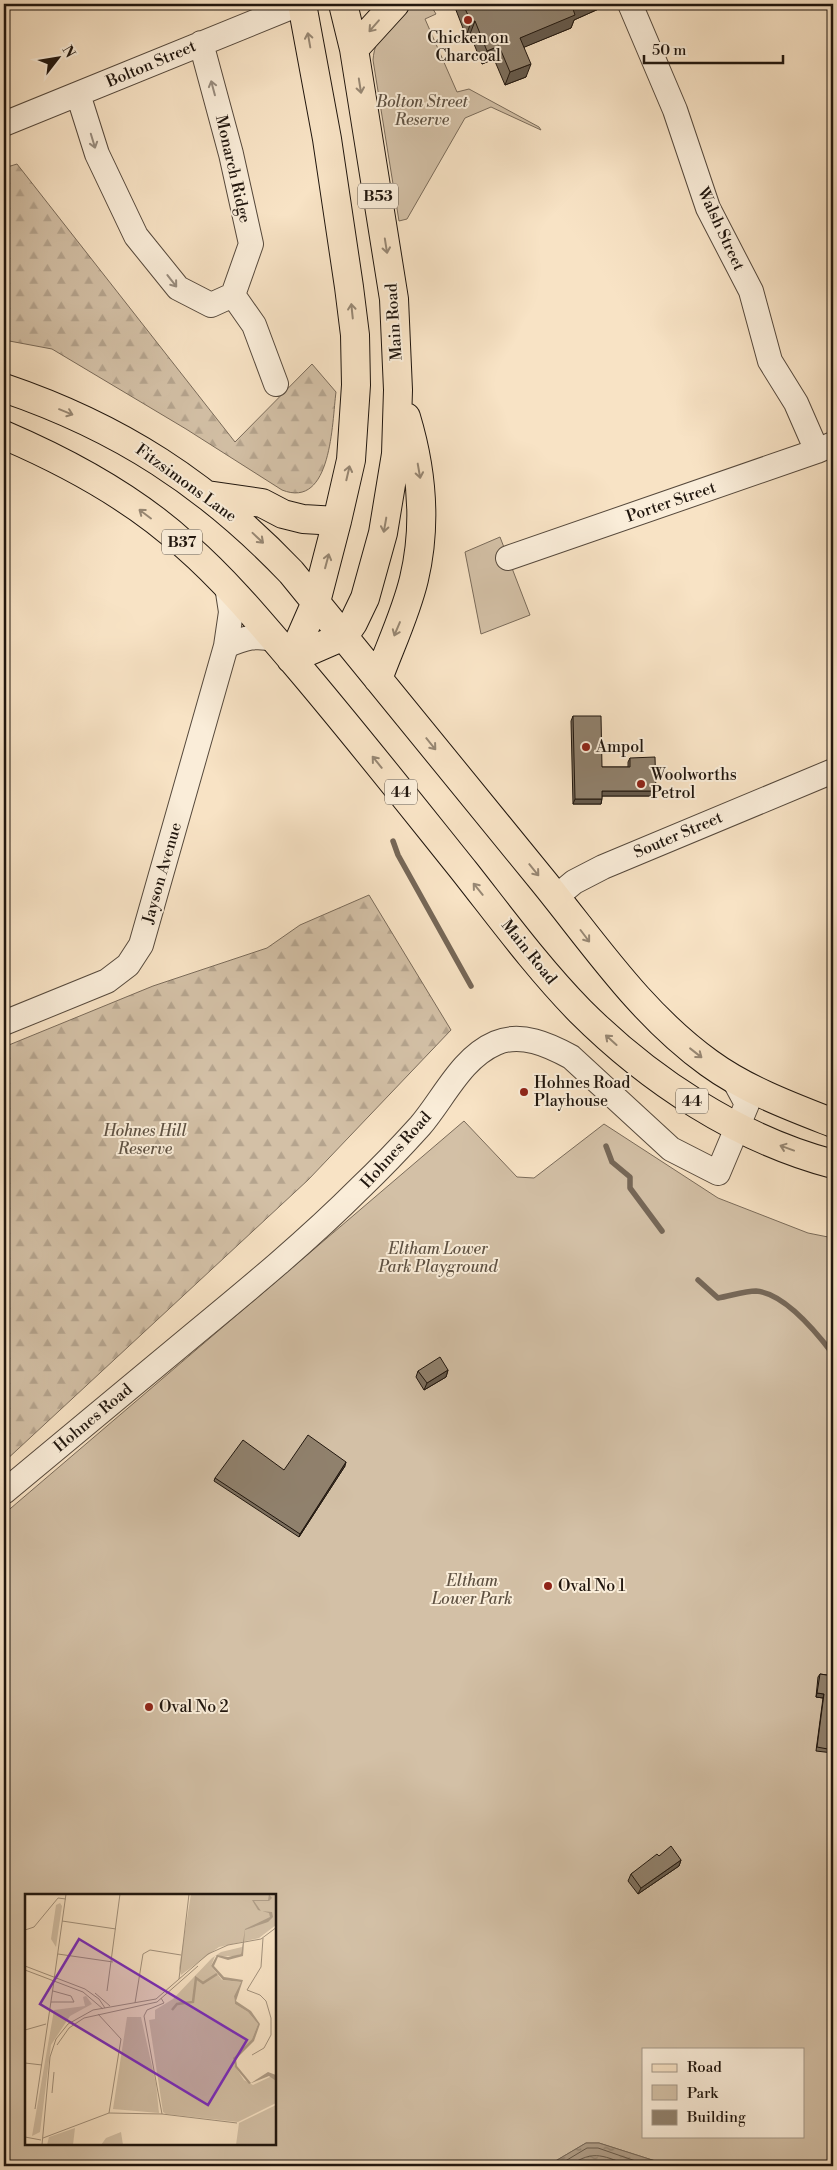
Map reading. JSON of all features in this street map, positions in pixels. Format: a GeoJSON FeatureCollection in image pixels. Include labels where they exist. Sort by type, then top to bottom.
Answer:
{"type":"FeatureCollection","features":[{"type":"Feature","properties":{"kind":"main road","name":"B53"},"geometry":{"type":"LineString","coordinates":[[283,649],[316,602],[351,460],[356,385],[355,335],[327,140],[301,4]]}},
{"type":"Feature","properties":{"kind":"main road","name":"Main Road"},"geometry":{"type":"LineString","coordinates":[[343,4],[354,49],[394,299],[398,390],[396,454],[383,533],[365,598],[354,623],[344,636]]}},
{"type":"Feature","properties":{"kind":"main road"},"geometry":{"type":"LineString","coordinates":[[354,49],[395,4]]}},
{"type":"Feature","properties":{"kind":"main road","name":"Fitzsimons Lane"},"geometry":{"type":"LineString","coordinates":[[4,388],[89,421],[127,440],[174,470],[207,495],[268,548],[316,602]]}},
{"type":"Feature","properties":{"kind":"main road"},"geometry":{"type":"LineString","coordinates":[[378,679],[414,579],[422,514],[420,474],[398,390]]}},
{"type":"Feature","properties":{"kind":"main road","name":"B37"},"geometry":{"type":"LineString","coordinates":[[4,435],[50,454],[116,493],[185,544],[252,611],[283,649]]}},
{"type":"Feature","properties":{"kind":"main road"},"geometry":{"type":"LineString","coordinates":[[207,495],[262,503],[284,514],[303,519],[337,521]]}},
{"type":"Feature","properties":{"kind":"main road","name":"44"},"geometry":{"type":"LineString","coordinates":[[316,602],[556,897],[607,965],[640,1002],[688,1047],[733,1078],[833,1123]]}},
{"type":"Feature","properties":{"kind":"main road"},"geometry":{"type":"LineString","coordinates":[[283,649],[344,636]]}},
{"type":"Feature","properties":{"kind":"main road","name":"Main Road"},"geometry":{"type":"LineString","coordinates":[[283,649],[340,716],[554,983],[614,1043],[686,1098],[738,1126],[781,1146],[833,1164]]}},
{"type":"Feature","properties":{"kind":"street","name":"Bolton Street"},"geometry":{"type":"LineString","coordinates":[[4,124],[301,4]]}},
{"type":"Feature","properties":{"kind":"street","name":"Walsh Street"},"geometry":{"type":"LineString","coordinates":[[630,4],[675,110],[708,208],[751,291],[770,361],[825,448]]}},
{"type":"Feature","properties":{"kind":"street","name":"Monarch Ridge"},"geometry":{"type":"LineString","coordinates":[[201,43],[231,154],[251,244],[233,295]]}},
{"type":"Feature","properties":{"kind":"street"},"geometry":{"type":"LineString","coordinates":[[78,94],[97,154],[136,236],[178,288],[211,305],[233,295],[254,325],[276,384]]}},
{"type":"Feature","properties":{"kind":"street","name":"Porter Street"},"geometry":{"type":"LineString","coordinates":[[508,558],[825,448]]}},
{"type":"Feature","properties":{"kind":"street","name":"Jayson Avenue"},"geometry":{"type":"LineString","coordinates":[[4,1023],[107,981],[128,965],[141,945],[226,646],[231,612],[227,586]]}},
{"type":"Feature","properties":{"kind":"street"},"geometry":{"type":"LineString","coordinates":[[226,646],[246,637],[261,635],[283,649]]}},
{"type":"Feature","properties":{"kind":"street","name":"Souter Street"},"geometry":{"type":"LineString","coordinates":[[556,897],[574,882],[603,867],[833,771]]}},
{"type":"Feature","properties":{"kind":"street","name":"Hohnes Road"},"geometry":{"type":"LineString","coordinates":[[4,1492],[286,1258],[360,1188],[421,1125],[466,1064],[483,1050],[497,1042],[513,1039],[532,1040],[552,1046],[571,1057],[671,1149],[718,1173],[747,1104],[733,1078]]}},
{"type":"Feature","properties":{"kind":"green space","name":"Bolton Street Reserve"},"geometry":{"type":"Polygon","coordinates":[[[409,4],[430,4],[436,14],[425,19],[457,92],[469,89],[539,127],[541,130],[491,107],[465,118],[407,219],[399,221],[373,60],[374,51],[381,35],[390,22],[409,4]]]}},
{"type":"Feature","properties":{"kind":"green space"},"geometry":{"type":"Polygon","coordinates":[[[17,164],[235,442],[312,364],[336,392],[333,423],[326,460],[320,476],[311,487],[299,493],[282,490],[186,429],[52,349],[4,340],[4,168],[17,164]]]}},
{"type":"Feature","properties":{"kind":"green space"},"geometry":{"type":"Polygon","coordinates":[[[500,537],[530,615],[481,634],[465,552],[500,537]]]}},
{"type":"Feature","properties":{"kind":"green space","name":"Hohnes Hill Reserve"},"geometry":{"type":"Polygon","coordinates":[[[369,895],[451,1030],[308,1180],[4,1462],[4,1047],[153,986],[267,948],[300,925],[369,895]]]}},
{"type":"Feature","properties":{"kind":"green space","name":"Eltham Lower Park"},"geometry":{"type":"Polygon","coordinates":[[[464,1121],[517,1177],[534,1178],[604,1124],[718,1198],[808,1233],[833,1238],[833,2166],[671,2166],[599,2143],[586,2143],[547,2166],[4,2166],[4,1514],[464,1121]]]}},
{"type":"Feature","properties":{"kind":"water"},"geometry":{"type":"Polygon","coordinates":[[[586,2143],[599,2143],[671,2166],[547,2166],[586,2143]]]}},
{"type":"Feature","properties":{"kind":"building"},"geometry":{"type":"Polygon","coordinates":[[[463,4],[585,4],[573,9],[575,15],[520,38],[531,64],[510,72],[499,46],[487,51],[475,21],[471,22],[463,4]]]}},
{"type":"Feature","properties":{"kind":"building","name":"Ampol"},"geometry":{"type":"Polygon","coordinates":[[[573,716],[601,716],[602,767],[630,767],[630,758],[655,757],[656,791],[602,791],[602,799],[575,799],[573,716]]]}},
{"type":"Feature","properties":{"kind":"building"},"geometry":{"type":"Polygon","coordinates":[[[440,1357],[448,1370],[427,1383],[418,1371],[440,1357]]]}},
{"type":"Feature","properties":{"kind":"building"},"geometry":{"type":"Polygon","coordinates":[[[308,1435],[346,1462],[300,1534],[215,1478],[243,1440],[284,1470],[308,1435]]]}},
{"type":"Feature","properties":{"kind":"building"},"geometry":{"type":"Polygon","coordinates":[[[820,1674],[833,1676],[833,1750],[817,1747],[824,1694],[817,1693],[820,1674]]]}},
{"type":"Feature","properties":{"kind":"building"},"geometry":{"type":"Polygon","coordinates":[[[671,1846],[681,1860],[641,1888],[631,1874],[671,1846]]]}},
{"type":"Feature","properties":{"kind":"waterway"},"geometry":{"type":"LineString","coordinates":[[393,841],[398,855],[471,986]]}},
{"type":"Feature","properties":{"kind":"waterway"},"geometry":{"type":"LineString","coordinates":[[606,1146],[612,1162],[630,1177],[630,1188],[662,1231]]}},
{"type":"Feature","properties":{"kind":"waterway"},"geometry":{"type":"LineString","coordinates":[[698,1280],[718,1298],[756,1291],[767,1293],[778,1299],[799,1315],[833,1354]]}},
{"type":"Feature","properties":{"kind":"place","name":"Chicken on Charcoal"},"geometry":{"type":"Point","coordinates":[468,20]}},
{"type":"Feature","properties":{"kind":"place","name":"Ampol"},"geometry":{"type":"Point","coordinates":[586,747]}},
{"type":"Feature","properties":{"kind":"place","name":"Woolworths Petrol"},"geometry":{"type":"Point","coordinates":[641,784]}},
{"type":"Feature","properties":{"kind":"place","name":"Hohnes Road Playhouse"},"geometry":{"type":"Point","coordinates":[524,1092]}},
{"type":"Feature","properties":{"kind":"place","name":"Oval No 1"},"geometry":{"type":"Point","coordinates":[548,1586]}},
{"type":"Feature","properties":{"kind":"place","name":"Oval No 2"},"geometry":{"type":"Point","coordinates":[149,1707]}},
{"type":"Feature","properties":{"kind":"park label","name":"Eltham Lower Park Playground"},"geometry":{"type":"Point","coordinates":[438,1258]}}]}
